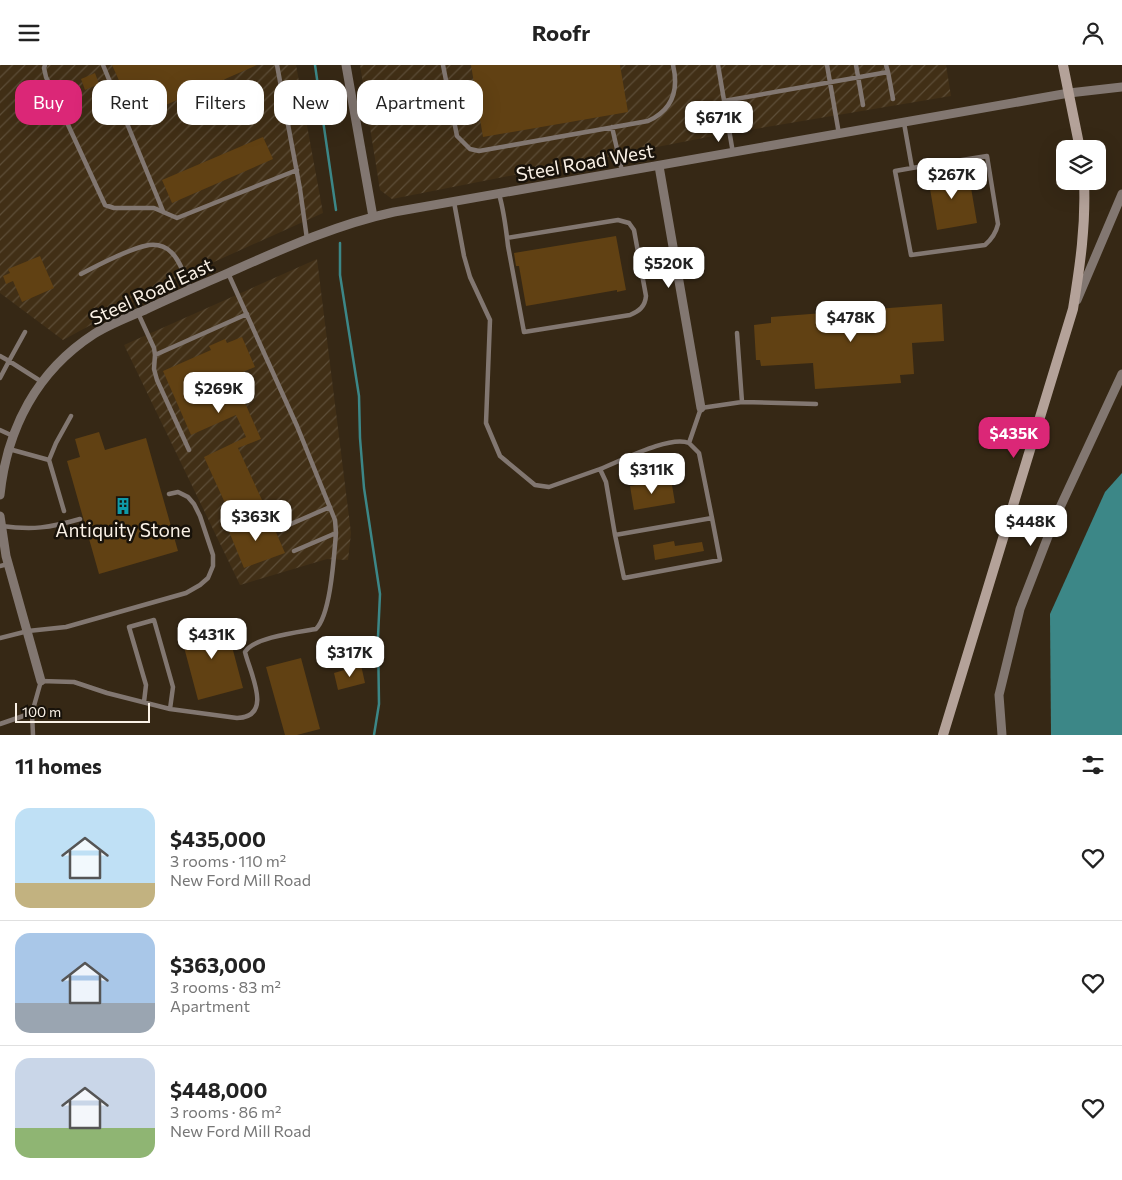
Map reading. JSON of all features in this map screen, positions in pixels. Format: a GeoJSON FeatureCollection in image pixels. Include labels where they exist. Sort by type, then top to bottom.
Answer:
{"type":"FeatureCollection","features":[{"type":"Feature","properties":{"kind":"street"},"geometry":{"type":"LineString","coordinates":[[346,65],[372,217]]}},
{"type":"Feature","properties":{"kind":"street"},"geometry":{"type":"LineString","coordinates":[[1063,65],[1078,140]]}},
{"type":"Feature","properties":{"kind":"street","name":"Steel Road West"},"geometry":{"type":"LineString","coordinates":[[372,217],[1069,93],[1122,87]]}},
{"type":"Feature","properties":{"kind":"street"},"geometry":{"type":"LineString","coordinates":[[659,166],[701,408]]}},
{"type":"Feature","properties":{"kind":"street"},"geometry":{"type":"LineString","coordinates":[[1073,309],[1083,247],[1084,190]]}},
{"type":"Feature","properties":{"kind":"street"},"geometry":{"type":"LineString","coordinates":[[943,735],[1073,309],[1122,194]]}},
{"type":"Feature","properties":{"kind":"street","name":"Steel Road East"},"geometry":{"type":"LineString","coordinates":[[0,495],[2,473],[8,449],[24,410],[42,382],[62,359],[78,346],[113,323],[190,289],[307,239],[343,225],[372,217]]}},
{"type":"Feature","properties":{"kind":"street"},"geometry":{"type":"LineString","coordinates":[[1002,735],[999,695],[1020,609],[1056,516],[1122,374]]}},
{"type":"Feature","properties":{"kind":"street"},"geometry":{"type":"LineString","coordinates":[[0,516],[4,565],[28,631],[41,681]]}},
{"type":"Feature","properties":{"kind":"lane"},"geometry":{"type":"LineString","coordinates":[[46,65],[44,68],[46,77],[105,205],[114,208],[154,208],[177,218],[297,170]]}},
{"type":"Feature","properties":{"kind":"lane"},"geometry":{"type":"LineString","coordinates":[[103,65],[163,211]]}},
{"type":"Feature","properties":{"kind":"lane"},"geometry":{"type":"LineString","coordinates":[[277,65],[297,170],[307,239]]}},
{"type":"Feature","properties":{"kind":"lane"},"geometry":{"type":"LineString","coordinates":[[443,65],[454,130],[460,141],[470,149],[489,150],[648,121],[663,111],[669,104],[676,78],[673,65]]}},
{"type":"Feature","properties":{"kind":"lane"},"geometry":{"type":"LineString","coordinates":[[718,65],[733,153]]}},
{"type":"Feature","properties":{"kind":"lane"},"geometry":{"type":"LineString","coordinates":[[827,65],[840,134]]}},
{"type":"Feature","properties":{"kind":"lane"},"geometry":{"type":"LineString","coordinates":[[856,65],[863,105]]}},
{"type":"Feature","properties":{"kind":"lane"},"geometry":{"type":"LineString","coordinates":[[886,65],[892,99]]}},
{"type":"Feature","properties":{"kind":"lane"},"geometry":{"type":"LineString","coordinates":[[724,101],[888,72]]}},
{"type":"Feature","properties":{"kind":"lane"},"geometry":{"type":"LineString","coordinates":[[904,123],[912,168]]}},
{"type":"Feature","properties":{"kind":"lane"},"geometry":{"type":"LineString","coordinates":[[612,127],[622,173]]}},
{"type":"Feature","properties":{"kind":"lane"},"geometry":{"type":"LineString","coordinates":[[987,156],[998,224],[997,230],[990,240],[985,245],[911,255],[896,171],[912,168],[987,156]]}},
{"type":"Feature","properties":{"kind":"lane"},"geometry":{"type":"LineString","coordinates":[[499,194],[504,211],[507,238],[524,332],[630,315],[641,309],[644,305],[646,297],[634,230],[626,222],[618,219],[507,238]]}},
{"type":"Feature","properties":{"kind":"lane"},"geometry":{"type":"LineString","coordinates":[[454,202],[470,277],[490,320],[486,423],[500,456],[536,485],[549,487],[600,469],[660,444],[682,441],[689,443],[700,453],[720,560],[624,578],[606,482],[600,469]]}},
{"type":"Feature","properties":{"kind":"lane"},"geometry":{"type":"LineString","coordinates":[[81,274],[137,249],[150,245],[159,245],[168,249],[174,255],[190,289]]}},
{"type":"Feature","properties":{"kind":"lane"},"geometry":{"type":"LineString","coordinates":[[33,735],[32,713],[41,681],[74,682],[107,693],[170,709],[237,717],[252,715],[256,710],[258,700],[245,652],[252,645],[272,638],[316,629],[320,626],[334,568],[335,520],[297,426],[228,273]]}},
{"type":"Feature","properties":{"kind":"lane"},"geometry":{"type":"LineString","coordinates":[[138,313],[154,348],[154,369],[157,380],[189,449]]}},
{"type":"Feature","properties":{"kind":"lane"},"geometry":{"type":"LineString","coordinates":[[155,355],[247,315]]}},
{"type":"Feature","properties":{"kind":"lane"},"geometry":{"type":"LineString","coordinates":[[0,377],[26,333]]}},
{"type":"Feature","properties":{"kind":"lane"},"geometry":{"type":"LineString","coordinates":[[737,333],[742,402]]}},
{"type":"Feature","properties":{"kind":"lane"},"geometry":{"type":"LineString","coordinates":[[0,356],[42,382]]}},
{"type":"Feature","properties":{"kind":"lane"},"geometry":{"type":"LineString","coordinates":[[689,443],[701,408],[742,402],[816,404]]}},
{"type":"Feature","properties":{"kind":"lane"},"geometry":{"type":"LineString","coordinates":[[64,511],[49,460],[71,416]]}},
{"type":"Feature","properties":{"kind":"lane"},"geometry":{"type":"LineString","coordinates":[[0,430],[13,436]]}},
{"type":"Feature","properties":{"kind":"lane"},"geometry":{"type":"LineString","coordinates":[[8,449],[49,460]]}},
{"type":"Feature","properties":{"kind":"lane"},"geometry":{"type":"LineString","coordinates":[[0,638],[28,631],[66,627],[186,593],[200,585],[208,578],[213,566],[214,555],[200,516],[188,497],[178,492],[169,494]]}},
{"type":"Feature","properties":{"kind":"lane"},"geometry":{"type":"LineString","coordinates":[[284,527],[330,507]]}},
{"type":"Feature","properties":{"kind":"lane"},"geometry":{"type":"LineString","coordinates":[[615,535],[712,518]]}},
{"type":"Feature","properties":{"kind":"lane"},"geometry":{"type":"LineString","coordinates":[[1,526],[28,529],[50,527],[80,519]]}},
{"type":"Feature","properties":{"kind":"lane"},"geometry":{"type":"LineString","coordinates":[[294,551],[336,533]]}},
{"type":"Feature","properties":{"kind":"lane"},"geometry":{"type":"LineString","coordinates":[[144,702],[146,685],[129,627],[154,620],[173,685],[170,709]]}},
{"type":"Feature","properties":{"kind":"lane"},"geometry":{"type":"LineString","coordinates":[[0,724],[32,713]]}},
{"type":"Feature","properties":{"kind":"shaded area"},"geometry":{"type":"Polygon","coordinates":[[[0,65],[296,65],[299,80],[274,80],[274,125],[307,125],[323,213],[176,279],[63,340],[0,293],[0,65]]]}},
{"type":"Feature","properties":{"kind":"shaded area"},"geometry":{"type":"Polygon","coordinates":[[[360,65],[946,65],[951,96],[713,136],[392,199],[380,190],[370,125],[483,125],[483,80],[362,80],[360,65]]]}},
{"type":"Feature","properties":{"kind":"shaded area"},"geometry":{"type":"Polygon","coordinates":[[[317,259],[351,533],[348,560],[327,559],[240,585],[124,345],[317,259]]]}},
{"type":"Feature","properties":{"kind":"water"},"geometry":{"type":"Polygon","coordinates":[[[1122,473],[1122,735],[1051,735],[1050,614],[1105,492],[1122,473]]]}},
{"type":"Feature","properties":{"kind":"building"},"geometry":{"type":"Polygon","coordinates":[[[112,65],[257,65],[223,80],[177,80],[177,100],[167,104],[167,80],[119,80],[112,65]]]}},
{"type":"Feature","properties":{"kind":"building"},"geometry":{"type":"Polygon","coordinates":[[[471,65],[620,65],[628,112],[483,137],[481,125],[483,125],[483,80],[474,80],[471,65]]]}},
{"type":"Feature","properties":{"kind":"building"},"geometry":{"type":"Polygon","coordinates":[[[95,73],[98,80],[92,80],[92,87],[85,90],[81,79],[95,73]]]}},
{"type":"Feature","properties":{"kind":"building"},"geometry":{"type":"Polygon","coordinates":[[[263,137],[273,159],[172,203],[162,180],[263,137]]]}},
{"type":"Feature","properties":{"kind":"building"},"geometry":{"type":"Polygon","coordinates":[[[968,170],[977,223],[937,230],[928,177],[968,170]]]}},
{"type":"Feature","properties":{"kind":"building"},"geometry":{"type":"Polygon","coordinates":[[[616,236],[626,290],[526,306],[519,266],[516,266],[514,253],[616,236]]]}},
{"type":"Feature","properties":{"kind":"building"},"geometry":{"type":"Polygon","coordinates":[[[40,256],[54,288],[22,302],[13,281],[6,284],[3,276],[10,273],[8,269],[40,256]]]}},
{"type":"Feature","properties":{"kind":"building"},"geometry":{"type":"Polygon","coordinates":[[[942,304],[944,341],[912,343],[914,374],[900,375],[901,383],[815,389],[813,363],[761,366],[760,360],[756,360],[754,325],[771,323],[771,317],[942,304]]]}},
{"type":"Feature","properties":{"kind":"building"},"geometry":{"type":"Polygon","coordinates":[[[242,337],[255,367],[233,376],[261,439],[238,448],[262,500],[230,514],[204,457],[246,437],[236,415],[191,435],[163,371],[211,350],[209,346],[225,339],[227,343],[242,337]]]}},
{"type":"Feature","properties":{"kind":"building","name":"Antiquity Stone"},"geometry":{"type":"Polygon","coordinates":[[[99,432],[105,450],[146,438],[178,551],[99,574],[67,461],[80,457],[75,439],[99,432]]]}},
{"type":"Feature","properties":{"kind":"building"},"geometry":{"type":"Polygon","coordinates":[[[671,479],[675,503],[634,510],[630,486],[671,479]]]}},
{"type":"Feature","properties":{"kind":"building"},"geometry":{"type":"Polygon","coordinates":[[[269,516],[285,553],[244,568],[228,529],[244,523],[245,527],[269,516]]]}},
{"type":"Feature","properties":{"kind":"building"},"geometry":{"type":"Polygon","coordinates":[[[674,541],[675,546],[702,542],[704,551],[655,560],[653,545],[674,541]]]}},
{"type":"Feature","properties":{"kind":"building"},"geometry":{"type":"Polygon","coordinates":[[[225,620],[243,688],[198,700],[180,632],[225,620]]]}},
{"type":"Feature","properties":{"kind":"building"},"geometry":{"type":"Polygon","coordinates":[[[301,658],[320,729],[297,735],[285,735],[266,667],[301,658]]]}},
{"type":"Feature","properties":{"kind":"building"},"geometry":{"type":"Polygon","coordinates":[[[361,665],[365,683],[338,690],[334,673],[361,665]]]}},
{"type":"Feature","properties":{"kind":"waterway"},"geometry":{"type":"LineString","coordinates":[[315,65],[336,210]]}},
{"type":"Feature","properties":{"kind":"waterway"},"geometry":{"type":"LineString","coordinates":[[340,243],[340,275],[359,396],[364,488],[380,594],[378,637],[379,704],[374,735]]}},
{"type":"Feature","properties":{"kind":"place","name":"Antiquity Stone"},"geometry":{"type":"Point","coordinates":[123,506]}}]}
